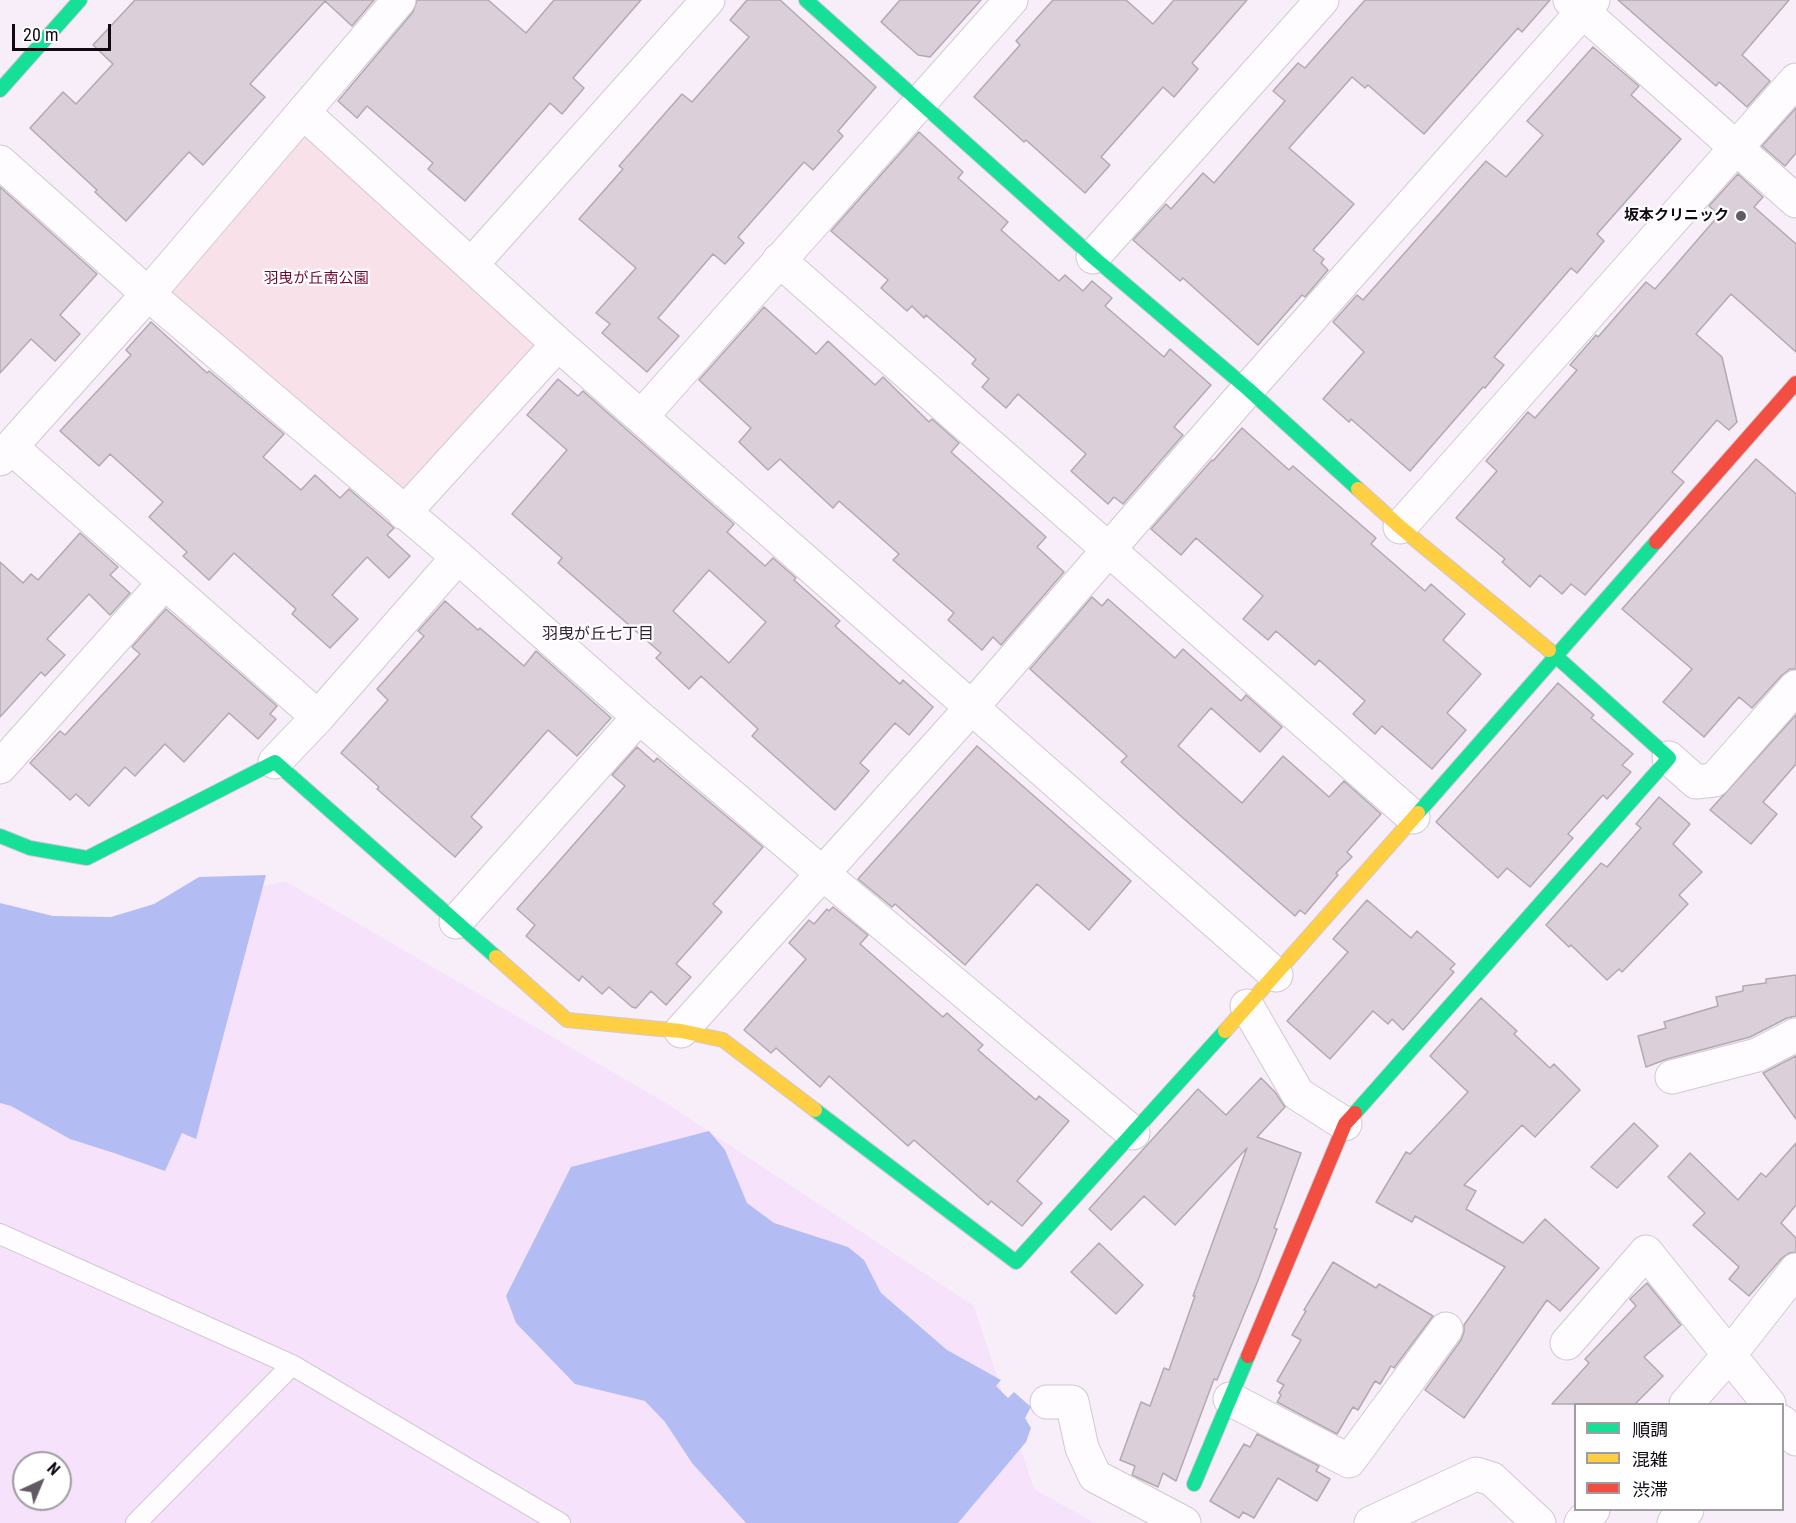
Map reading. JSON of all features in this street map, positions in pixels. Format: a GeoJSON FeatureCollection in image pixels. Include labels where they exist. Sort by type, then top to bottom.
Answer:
{"type":"FeatureCollection","features":[{"type":"Feature","properties":{"kind":"street"},"geometry":{"type":"LineString","coordinates":[[0,90],[80,0]]}},
{"type":"Feature","properties":{"kind":"street"},"geometry":{"type":"LineString","coordinates":[[318,717],[165,582],[6,453],[148,294],[399,0]]}},
{"type":"Feature","properties":{"kind":"street"},"geometry":{"type":"LineString","coordinates":[[472,264],[708,0]]}},
{"type":"Feature","properties":{"kind":"street"},"geometry":{"type":"LineString","coordinates":[[806,0],[1093,257],[1248,390],[1400,526],[1555,656],[1696,782],[1714,780],[1796,687]]}},
{"type":"Feature","properties":{"kind":"street"},"geometry":{"type":"LineString","coordinates":[[640,417],[1011,0]]}},
{"type":"Feature","properties":{"kind":"street"},"geometry":{"type":"LineString","coordinates":[[1093,257],[1322,0]]}},
{"type":"Feature","properties":{"kind":"street"},"geometry":{"type":"LineString","coordinates":[[681,1031],[972,707],[1582,4],[1796,201]]}},
{"type":"Feature","properties":{"kind":"street"},"geometry":{"type":"LineString","coordinates":[[1400,526],[1796,80]]}},
{"type":"Feature","properties":{"kind":"street"},"geometry":{"type":"LineString","coordinates":[[304,113],[640,417],[1276,975]]}},
{"type":"Feature","properties":{"kind":"street"},"geometry":{"type":"LineString","coordinates":[[0,162],[148,294],[458,557],[639,717],[1133,1133]]}},
{"type":"Feature","properties":{"kind":"street"},"geometry":{"type":"LineString","coordinates":[[779,260],[1413,817]]}},
{"type":"Feature","properties":{"kind":"street"},"geometry":{"type":"LineString","coordinates":[[404,513],[558,344]]}},
{"type":"Feature","properties":{"kind":"street"},"geometry":{"type":"LineString","coordinates":[[275,762],[567,1020],[681,1031],[723,1040],[1016,1262],[1276,975],[1796,383]]}},
{"type":"Feature","properties":{"kind":"street"},"geometry":{"type":"LineString","coordinates":[[0,836],[30,848],[87,858],[275,762],[318,717],[458,557]]}},
{"type":"Feature","properties":{"kind":"street"},"geometry":{"type":"LineString","coordinates":[[0,767],[165,582]]}},
{"type":"Feature","properties":{"kind":"street"},"geometry":{"type":"LineString","coordinates":[[456,922],[639,717]]}},
{"type":"Feature","properties":{"kind":"street"},"geometry":{"type":"LineString","coordinates":[[1194,1484],[1346,1124],[1669,758]]}},
{"type":"Feature","properties":{"kind":"street"},"geometry":{"type":"LineString","coordinates":[[1247,1006],[1298,1094],[1346,1124]]}},
{"type":"Feature","properties":{"kind":"street"},"geometry":{"type":"LineString","coordinates":[[1672,1077],[1757,1055],[1796,1035]]}},
{"type":"Feature","properties":{"kind":"street"},"geometry":{"type":"LineString","coordinates":[[1567,1343],[1646,1252],[1768,1403]]}},
{"type":"Feature","properties":{"kind":"street"},"geometry":{"type":"LineString","coordinates":[[1687,1403],[1730,1354],[1796,1270]]}},
{"type":"Feature","properties":{"kind":"street"},"geometry":{"type":"LineString","coordinates":[[1230,1399],[1349,1461],[1446,1329]]}},
{"type":"Feature","properties":{"kind":"street"},"geometry":{"type":"LineString","coordinates":[[1047,1402],[1072,1402],[1082,1448],[1095,1476],[1184,1523]]}},
{"type":"Feature","properties":{"kind":"street"},"geometry":{"type":"LineString","coordinates":[[1784,1424],[1796,1439]]}},
{"type":"Feature","properties":{"kind":"street"},"geometry":{"type":"LineString","coordinates":[[1371,1523],[1476,1474],[1492,1479],[1539,1523]]}},
{"type":"Feature","properties":{"kind":"street"},"geometry":{"type":"LineString","coordinates":[[1581,1523],[1591,1511]]}},
{"type":"Feature","properties":{"kind":"street"},"geometry":{"type":"LineString","coordinates":[[1674,1523],[1685,1511]]}},
{"type":"Feature","properties":{"kind":"lane"},"geometry":{"type":"LineString","coordinates":[[0,1234],[292,1365],[560,1523]]}},
{"type":"Feature","properties":{"kind":"lane"},"geometry":{"type":"LineString","coordinates":[[136,1523],[292,1365]]}},
{"type":"Feature","properties":{"kind":"shaded area"},"geometry":{"type":"Polygon","coordinates":[[[285,881],[664,1102],[974,1306],[1034,1489],[1095,1523],[0,1523],[0,909],[86,929],[285,881]]]}},
{"type":"Feature","properties":{"kind":"green space","name":"羽曳が丘南公園"},"geometry":{"type":"Polygon","coordinates":[[[304,113],[548,343],[405,502],[154,287],[304,113]]]}},
{"type":"Feature","properties":{"kind":"water"},"geometry":{"type":"Polygon","coordinates":[[[266,875],[196,1139],[182,1133],[165,1171],[70,1139],[11,1106],[0,1103],[0,903],[53,916],[111,917],[154,904],[199,877],[266,875]]]}},
{"type":"Feature","properties":{"kind":"water"},"geometry":{"type":"Polygon","coordinates":[[[709,1131],[725,1150],[747,1203],[774,1223],[848,1247],[864,1260],[881,1293],[947,1350],[1001,1380],[996,1386],[1008,1398],[1014,1392],[1031,1407],[1025,1418],[1031,1428],[1026,1442],[958,1523],[746,1523],[692,1463],[665,1422],[645,1401],[575,1384],[516,1323],[506,1296],[571,1167],[709,1131]]]}},
{"type":"Feature","properties":{"kind":"building"},"geometry":{"type":"Polygon","coordinates":[[[135,0],[374,0],[352,26],[325,1],[250,84],[265,97],[203,165],[189,152],[126,221],[95,192],[97,190],[30,128],[63,92],[76,104],[113,64],[93,45],[135,0]]]}},
{"type":"Feature","properties":{"kind":"building"},"geometry":{"type":"Polygon","coordinates":[[[417,0],[488,0],[526,33],[554,0],[641,0],[573,78],[584,88],[562,114],[550,103],[465,201],[428,169],[433,163],[367,106],[357,118],[338,101],[413,12],[417,0]]]}},
{"type":"Feature","properties":{"kind":"building"},"geometry":{"type":"Polygon","coordinates":[[[747,0],[780,0],[876,87],[838,131],[843,136],[813,170],[804,162],[738,237],[744,243],[725,264],[713,254],[658,318],[679,336],[647,372],[602,333],[610,324],[596,313],[636,268],[579,219],[623,169],[619,166],[682,94],[692,102],[749,37],[730,20],[747,0]]]}},
{"type":"Feature","properties":{"kind":"building"},"geometry":{"type":"Polygon","coordinates":[[[900,0],[981,0],[930,57],[918,55],[881,22],[900,0]]]}},
{"type":"Feature","properties":{"kind":"building"},"geometry":{"type":"Polygon","coordinates":[[[1053,0],[1126,0],[1153,24],[1174,0],[1247,0],[1192,63],[1198,69],[1174,97],[1163,87],[1101,157],[1110,165],[1085,193],[974,97],[1020,45],[1016,41],[1053,0]]]}},
{"type":"Feature","properties":{"kind":"building"},"geometry":{"type":"Polygon","coordinates":[[[1365,0],[1550,0],[1522,32],[1518,28],[1424,134],[1368,85],[1365,88],[1352,77],[1289,148],[1354,204],[1313,250],[1324,259],[1321,263],[1328,270],[1305,297],[1302,295],[1258,345],[1183,278],[1180,281],[1133,240],[1166,204],[1171,209],[1203,173],[1214,183],[1285,101],[1273,91],[1298,63],[1305,68],[1365,0]]]}},
{"type":"Feature","properties":{"kind":"building"},"geometry":{"type":"Polygon","coordinates":[[[1618,0],[1789,0],[1742,55],[1770,81],[1747,107],[1719,82],[1716,86],[1618,0]]]}},
{"type":"Feature","properties":{"kind":"building"},"geometry":{"type":"Polygon","coordinates":[[[1593,47],[1639,86],[1631,95],[1681,139],[1597,234],[1604,241],[1577,273],[1571,268],[1494,357],[1504,365],[1410,471],[1351,419],[1349,422],[1323,399],[1364,352],[1333,322],[1357,295],[1363,300],[1486,161],[1506,177],[1543,135],[1527,121],[1593,47]]]}},
{"type":"Feature","properties":{"kind":"building"},"geometry":{"type":"Polygon","coordinates":[[[1796,108],[1796,153],[1785,166],[1762,146],[1796,108]]]}},
{"type":"Feature","properties":{"kind":"building"},"geometry":{"type":"Polygon","coordinates":[[[919,132],[963,172],[958,178],[1008,222],[1001,230],[1059,281],[1065,275],[1083,291],[1092,281],[1112,298],[1105,306],[1164,357],[1170,349],[1211,385],[1174,427],[1183,435],[1123,504],[1114,497],[1108,504],[1071,471],[1086,454],[1018,394],[1006,408],[982,387],[989,379],[972,364],[976,359],[926,315],[924,318],[912,306],[907,311],[881,288],[888,280],[831,231],[919,132]]]}},
{"type":"Feature","properties":{"kind":"building"},"geometry":{"type":"Polygon","coordinates":[[[1738,174],[1763,197],[1754,207],[1796,244],[1796,352],[1731,294],[1696,334],[1722,357],[1737,422],[1729,430],[1717,420],[1672,472],[1684,482],[1585,595],[1571,584],[1562,594],[1540,575],[1530,587],[1502,562],[1505,559],[1456,518],[1497,471],[1486,461],[1528,412],[1535,418],[1577,370],[1570,365],[1646,282],[1655,289],[1719,215],[1709,206],[1738,174]]]}},
{"type":"Feature","properties":{"kind":"building"},"geometry":{"type":"Polygon","coordinates":[[[0,187],[97,274],[60,315],[80,334],[55,361],[31,339],[0,373],[0,187]]]}},
{"type":"Feature","properties":{"kind":"building"},"geometry":{"type":"Polygon","coordinates":[[[764,307],[816,354],[828,341],[875,385],[883,377],[929,422],[932,419],[959,443],[951,452],[1046,537],[1037,547],[1064,572],[1001,645],[993,637],[982,650],[948,620],[954,613],[893,560],[899,554],[839,501],[833,508],[780,459],[768,470],[739,442],[751,428],[699,380],[764,307]]]}},
{"type":"Feature","properties":{"kind":"building"},"geometry":{"type":"Polygon","coordinates":[[[151,322],[207,373],[209,371],[284,434],[263,457],[301,490],[315,475],[340,498],[349,489],[394,528],[387,535],[410,556],[389,578],[367,557],[332,595],[358,619],[330,648],[292,614],[296,609],[234,553],[209,580],[183,556],[187,552],[149,517],[163,502],[110,454],[99,466],[60,431],[131,355],[126,350],[151,322]]]}},
{"type":"Feature","properties":{"kind":"building"},"geometry":{"type":"Polygon","coordinates":[[[558,379],[578,396],[583,391],[734,524],[727,532],[765,566],[773,558],[840,621],[835,626],[900,684],[903,680],[933,707],[909,735],[895,723],[860,763],[869,771],[835,810],[752,736],[758,729],[701,676],[689,689],[656,658],[661,653],[558,563],[562,558],[512,514],[567,450],[527,415],[558,379]],[[709,570],[673,611],[729,663],[766,622],[709,570]]]}},
{"type":"Feature","properties":{"kind":"building"},"geometry":{"type":"Polygon","coordinates":[[[1242,428],[1289,470],[1293,466],[1376,538],[1371,544],[1425,591],[1431,584],[1465,614],[1443,640],[1481,674],[1447,713],[1466,730],[1432,769],[1382,726],[1375,734],[1353,714],[1365,701],[1319,660],[1315,665],[1276,631],[1268,640],[1243,619],[1263,596],[1196,538],[1181,555],[1151,529],[1242,428]]]}},
{"type":"Feature","properties":{"kind":"building"},"geometry":{"type":"Polygon","coordinates":[[[1756,459],[1796,494],[1796,669],[1790,669],[1782,675],[1752,708],[1739,697],[1704,737],[1663,702],[1692,669],[1622,609],[1756,459]]]}},
{"type":"Feature","properties":{"kind":"building"},"geometry":{"type":"Polygon","coordinates":[[[80,533],[118,567],[110,575],[130,593],[110,615],[89,594],[47,639],[65,655],[45,676],[41,672],[0,717],[0,562],[23,583],[31,574],[38,580],[80,533]]]}},
{"type":"Feature","properties":{"kind":"building"},"geometry":{"type":"Polygon","coordinates":[[[1092,597],[1102,606],[1108,599],[1175,658],[1183,649],[1241,701],[1246,695],[1282,727],[1260,752],[1211,708],[1178,746],[1242,803],[1283,756],[1329,797],[1344,781],[1381,814],[1347,852],[1352,857],[1336,873],[1338,875],[1305,914],[1300,910],[1295,916],[1183,818],[1121,762],[1127,756],[1030,669],[1092,597]]]}},
{"type":"Feature","properties":{"kind":"building"},"geometry":{"type":"Polygon","coordinates":[[[445,601],[524,666],[536,651],[611,718],[577,756],[548,730],[471,817],[482,827],[455,857],[377,789],[379,787],[341,753],[388,700],[377,689],[424,636],[418,631],[445,601]]]}},
{"type":"Feature","properties":{"kind":"building"},"geometry":{"type":"Polygon","coordinates":[[[166,609],[277,706],[270,714],[276,719],[258,739],[229,713],[184,762],[165,744],[135,776],[125,767],[89,806],[76,794],[70,800],[30,763],[60,731],[65,735],[140,654],[132,647],[166,609]]]}},
{"type":"Feature","properties":{"kind":"building"},"geometry":{"type":"Polygon","coordinates":[[[1558,683],[1594,715],[1591,718],[1633,754],[1622,765],[1631,772],[1607,799],[1603,795],[1568,834],[1573,838],[1530,887],[1507,868],[1498,878],[1436,822],[1558,683]]]}},
{"type":"Feature","properties":{"kind":"building"},"geometry":{"type":"Polygon","coordinates":[[[1796,715],[1796,764],[1763,802],[1777,814],[1751,844],[1710,810],[1796,715]]]}},
{"type":"Feature","properties":{"kind":"building"},"geometry":{"type":"Polygon","coordinates":[[[977,746],[1131,881],[1089,930],[1037,884],[965,965],[895,904],[892,907],[858,879],[977,746]]]}},
{"type":"Feature","properties":{"kind":"building"},"geometry":{"type":"Polygon","coordinates":[[[637,747],[654,762],[657,758],[763,847],[713,904],[722,912],[676,964],[691,977],[666,1005],[651,991],[636,1008],[609,987],[602,994],[582,976],[579,981],[526,936],[535,925],[517,909],[625,786],[612,775],[637,747]]]}},
{"type":"Feature","properties":{"kind":"building"},"geometry":{"type":"Polygon","coordinates":[[[1659,797],[1690,824],[1673,844],[1702,872],[1679,895],[1688,904],[1622,972],[1619,969],[1607,980],[1571,945],[1569,947],[1546,925],[1601,863],[1607,867],[1641,828],[1636,824],[1659,797]]]}},
{"type":"Feature","properties":{"kind":"building"},"geometry":{"type":"Polygon","coordinates":[[[1367,900],[1411,938],[1417,931],[1455,964],[1450,969],[1454,972],[1403,1030],[1392,1019],[1388,1024],[1373,1011],[1330,1059],[1287,1021],[1348,952],[1333,939],[1367,900]]]}},
{"type":"Feature","properties":{"kind":"building"},"geometry":{"type":"Polygon","coordinates":[[[833,907],[868,935],[860,944],[943,1017],[947,1013],[983,1045],[978,1050],[1036,1100],[1039,1096],[1069,1121],[1017,1181],[1042,1203],[1022,1226],[991,1201],[988,1205],[914,1140],[908,1146],[829,1076],[820,1087],[776,1048],[771,1053],[744,1030],[806,959],[789,943],[809,920],[814,924],[827,909],[829,911],[833,907]]]}},
{"type":"Feature","properties":{"kind":"building"},"geometry":{"type":"Polygon","coordinates":[[[1796,975],[1796,1016],[1787,1018],[1750,1037],[1667,1059],[1646,1067],[1638,1036],[1666,1028],[1664,1022],[1718,1006],[1716,997],[1743,991],[1743,986],[1766,983],[1766,979],[1796,975]]]}},
{"type":"Feature","properties":{"kind":"building"},"geometry":{"type":"Polygon","coordinates":[[[1481,998],[1517,1031],[1514,1034],[1550,1068],[1554,1064],[1580,1090],[1535,1137],[1522,1125],[1464,1185],[1476,1191],[1466,1209],[1523,1243],[1545,1219],[1599,1268],[1560,1311],[1547,1300],[1464,1418],[1425,1390],[1461,1340],[1464,1325],[1505,1267],[1415,1216],[1412,1222],[1376,1202],[1406,1152],[1410,1154],[1468,1092],[1430,1056],[1481,998]]]}},
{"type":"Feature","properties":{"kind":"building"},"geometry":{"type":"Polygon","coordinates":[[[1796,1056],[1796,1119],[1763,1073],[1796,1056]]]}},
{"type":"Feature","properties":{"kind":"building"},"geometry":{"type":"Polygon","coordinates":[[[1261,1078],[1275,1092],[1285,1107],[1257,1137],[1301,1153],[1257,1283],[1217,1380],[1214,1379],[1176,1481],[1163,1473],[1158,1487],[1132,1475],[1135,1466],[1120,1460],[1141,1402],[1150,1406],[1164,1368],[1169,1370],[1195,1296],[1193,1296],[1247,1148],[1175,1225],[1144,1196],[1111,1230],[1089,1209],[1198,1089],[1226,1115],[1261,1078]]]}},
{"type":"Feature","properties":{"kind":"building"},"geometry":{"type":"Polygon","coordinates":[[[1634,1123],[1658,1146],[1617,1188],[1591,1167],[1634,1123]]]}},
{"type":"Feature","properties":{"kind":"building"},"geometry":{"type":"Polygon","coordinates":[[[1796,1143],[1796,1205],[1781,1223],[1796,1238],[1796,1252],[1789,1253],[1782,1258],[1749,1296],[1729,1279],[1739,1267],[1693,1225],[1705,1213],[1668,1177],[1690,1153],[1738,1200],[1761,1173],[1766,1177],[1796,1143]]]}},
{"type":"Feature","properties":{"kind":"building"},"geometry":{"type":"Polygon","coordinates":[[[1099,1243],[1143,1285],[1116,1314],[1071,1272],[1099,1243]]]}},
{"type":"Feature","properties":{"kind":"building"},"geometry":{"type":"Polygon","coordinates":[[[1333,1262],[1376,1288],[1379,1284],[1433,1316],[1394,1368],[1391,1366],[1380,1384],[1375,1381],[1358,1410],[1353,1407],[1337,1434],[1277,1402],[1284,1385],[1277,1381],[1301,1340],[1292,1335],[1333,1262]]]}},
{"type":"Feature","properties":{"kind":"building"},"geometry":{"type":"Polygon","coordinates":[[[1647,1283],[1681,1325],[1644,1357],[1663,1376],[1636,1403],[1552,1404],[1589,1363],[1585,1359],[1636,1306],[1630,1299],[1647,1283]]]}},
{"type":"Feature","properties":{"kind":"building"},"geometry":{"type":"Polygon","coordinates":[[[1257,1434],[1319,1466],[1316,1471],[1330,1479],[1317,1501],[1278,1478],[1254,1518],[1243,1512],[1239,1518],[1210,1501],[1244,1444],[1250,1447],[1257,1434]]]}},
{"type":"Feature","properties":{"kind":"traffic: fast"},"geometry":{"type":"LineString","coordinates":[[0,90],[80,0]]}},
{"type":"Feature","properties":{"kind":"traffic: fast"},"geometry":{"type":"LineString","coordinates":[[806,0],[1093,257],[1248,389],[1358,489]]}},
{"type":"Feature","properties":{"kind":"traffic: fast"},"geometry":{"type":"LineString","coordinates":[[1418,813],[1656,542]]}},
{"type":"Feature","properties":{"kind":"traffic: fast"},"geometry":{"type":"LineString","coordinates":[[1355,1113],[1669,758],[1549,650]]}},
{"type":"Feature","properties":{"kind":"traffic: fast"},"geometry":{"type":"LineString","coordinates":[[0,836],[30,848],[87,858],[275,762],[496,957]]}},
{"type":"Feature","properties":{"kind":"traffic: fast"},"geometry":{"type":"LineString","coordinates":[[815,1110],[1016,1262],[1225,1031]]}},
{"type":"Feature","properties":{"kind":"traffic: fast"},"geometry":{"type":"LineString","coordinates":[[1194,1484],[1248,1356]]}},
{"type":"Feature","properties":{"kind":"traffic: slow"},"geometry":{"type":"LineString","coordinates":[[1358,489],[1400,527],[1549,650]]}},
{"type":"Feature","properties":{"kind":"traffic: slow"},"geometry":{"type":"LineString","coordinates":[[1225,1031],[1418,813]]}},
{"type":"Feature","properties":{"kind":"traffic: slow"},"geometry":{"type":"LineString","coordinates":[[496,957],[567,1020],[681,1031],[723,1040],[815,1110]]}},
{"type":"Feature","properties":{"kind":"traffic: jam"},"geometry":{"type":"LineString","coordinates":[[1656,542],[1796,383]]}},
{"type":"Feature","properties":{"kind":"traffic: jam"},"geometry":{"type":"LineString","coordinates":[[1248,1356],[1345,1124],[1355,1113]]}},
{"type":"Feature","properties":{"kind":"place","name":"坂本クリニック"},"geometry":{"type":"Point","coordinates":[1741,216]}},
{"type":"Feature","properties":{"kind":"district","name":"羽曳が丘七丁目"},"geometry":{"type":"Point","coordinates":[598,635]}}]}
